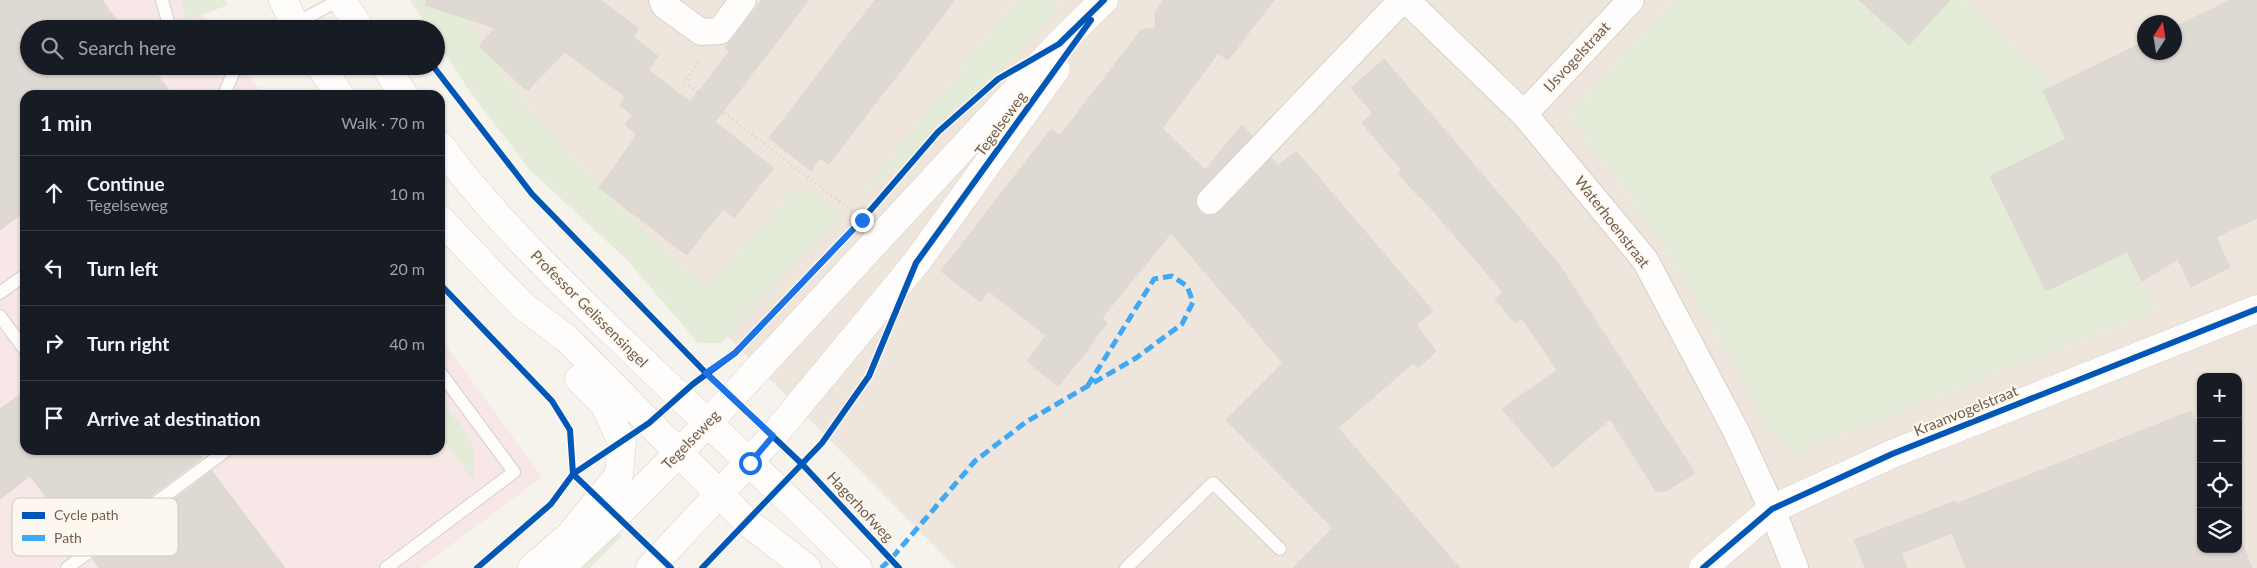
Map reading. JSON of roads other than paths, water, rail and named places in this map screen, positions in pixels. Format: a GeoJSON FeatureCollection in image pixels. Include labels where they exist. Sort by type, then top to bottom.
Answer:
{"type":"FeatureCollection","features":[{"type":"Feature","properties":{"kind":"street"},"geometry":{"type":"LineString","coordinates":[[283,0],[290,20]]}},
{"type":"Feature","properties":{"kind":"street"},"geometry":{"type":"LineString","coordinates":[[341,0],[354,20]]}},
{"type":"Feature","properties":{"kind":"street"},"geometry":{"type":"LineString","coordinates":[[662,0],[664,5],[701,32],[720,31],[743,0]]}},
{"type":"Feature","properties":{"kind":"street","name":"Tegelseweg"},"geometry":{"type":"LineString","coordinates":[[560,568],[707,424],[1059,44],[1105,0]]}},
{"type":"Feature","properties":{"kind":"street","name":"Tegelseweg"},"geometry":{"type":"LineString","coordinates":[[650,568],[750,463],[916,263],[1105,0]]}},
{"type":"Feature","properties":{"kind":"street"},"geometry":{"type":"LineString","coordinates":[[1210,201],[1402,0]]}},
{"type":"Feature","properties":{"kind":"street","name":"Waterhoenstraat"},"geometry":{"type":"LineString","coordinates":[[1406,0],[1524,114],[1644,260],[1736,432],[1772,509],[1796,568]]}},
{"type":"Feature","properties":{"kind":"street","name":"IJsvogelstraat"},"geometry":{"type":"LineString","coordinates":[[1524,114],[1630,0]]}},
{"type":"Feature","properties":{"kind":"street"},"geometry":{"type":"LineString","coordinates":[[326,75],[337,90]]}},
{"type":"Feature","properties":{"kind":"street"},"geometry":{"type":"LineString","coordinates":[[390,75],[401,90]]}},
{"type":"Feature","properties":{"kind":"street","name":"Professor Gelissensingel"},"geometry":{"type":"LineString","coordinates":[[445,151],[503,224],[707,424],[750,463]]}},
{"type":"Feature","properties":{"kind":"street"},"geometry":{"type":"LineString","coordinates":[[445,224],[522,305],[566,338],[747,522],[807,568]]}},
{"type":"Feature","properties":{"kind":"street"},"geometry":{"type":"LineString","coordinates":[[522,305],[553,352],[604,404],[622,442],[619,475],[570,535],[532,568]]}},
{"type":"Feature","properties":{"kind":"street","name":"Kraanvogelstraat"},"geometry":{"type":"LineString","coordinates":[[1703,568],[1772,509],[1892,454],[2257,309]]}},
{"type":"Feature","properties":{"kind":"street"},"geometry":{"type":"LineString","coordinates":[[750,463],[858,568]]}},
{"type":"Feature","properties":{"kind":"lane"},"geometry":{"type":"LineString","coordinates":[[162,0],[168,20]]}},
{"type":"Feature","properties":{"kind":"lane"},"geometry":{"type":"LineString","coordinates":[[305,20],[341,0]]}},
{"type":"Feature","properties":{"kind":"lane"},"geometry":{"type":"LineString","coordinates":[[226,90],[232,75]]}},
{"type":"Feature","properties":{"kind":"lane"},"geometry":{"type":"LineString","coordinates":[[0,294],[20,279]]}},
{"type":"Feature","properties":{"kind":"lane"},"geometry":{"type":"LineString","coordinates":[[0,316],[20,343]]}},
{"type":"Feature","properties":{"kind":"lane"},"geometry":{"type":"LineString","coordinates":[[386,568],[514,472],[445,379]]}},
{"type":"Feature","properties":{"kind":"lane"},"geometry":{"type":"LineString","coordinates":[[162,498],[219,455]]}},
{"type":"Feature","properties":{"kind":"lane"},"geometry":{"type":"LineString","coordinates":[[1126,568],[1213,483],[1280,549]]}},
{"type":"Feature","properties":{"kind":"lane"},"geometry":{"type":"LineString","coordinates":[[68,568],[84,556]]}}]}
